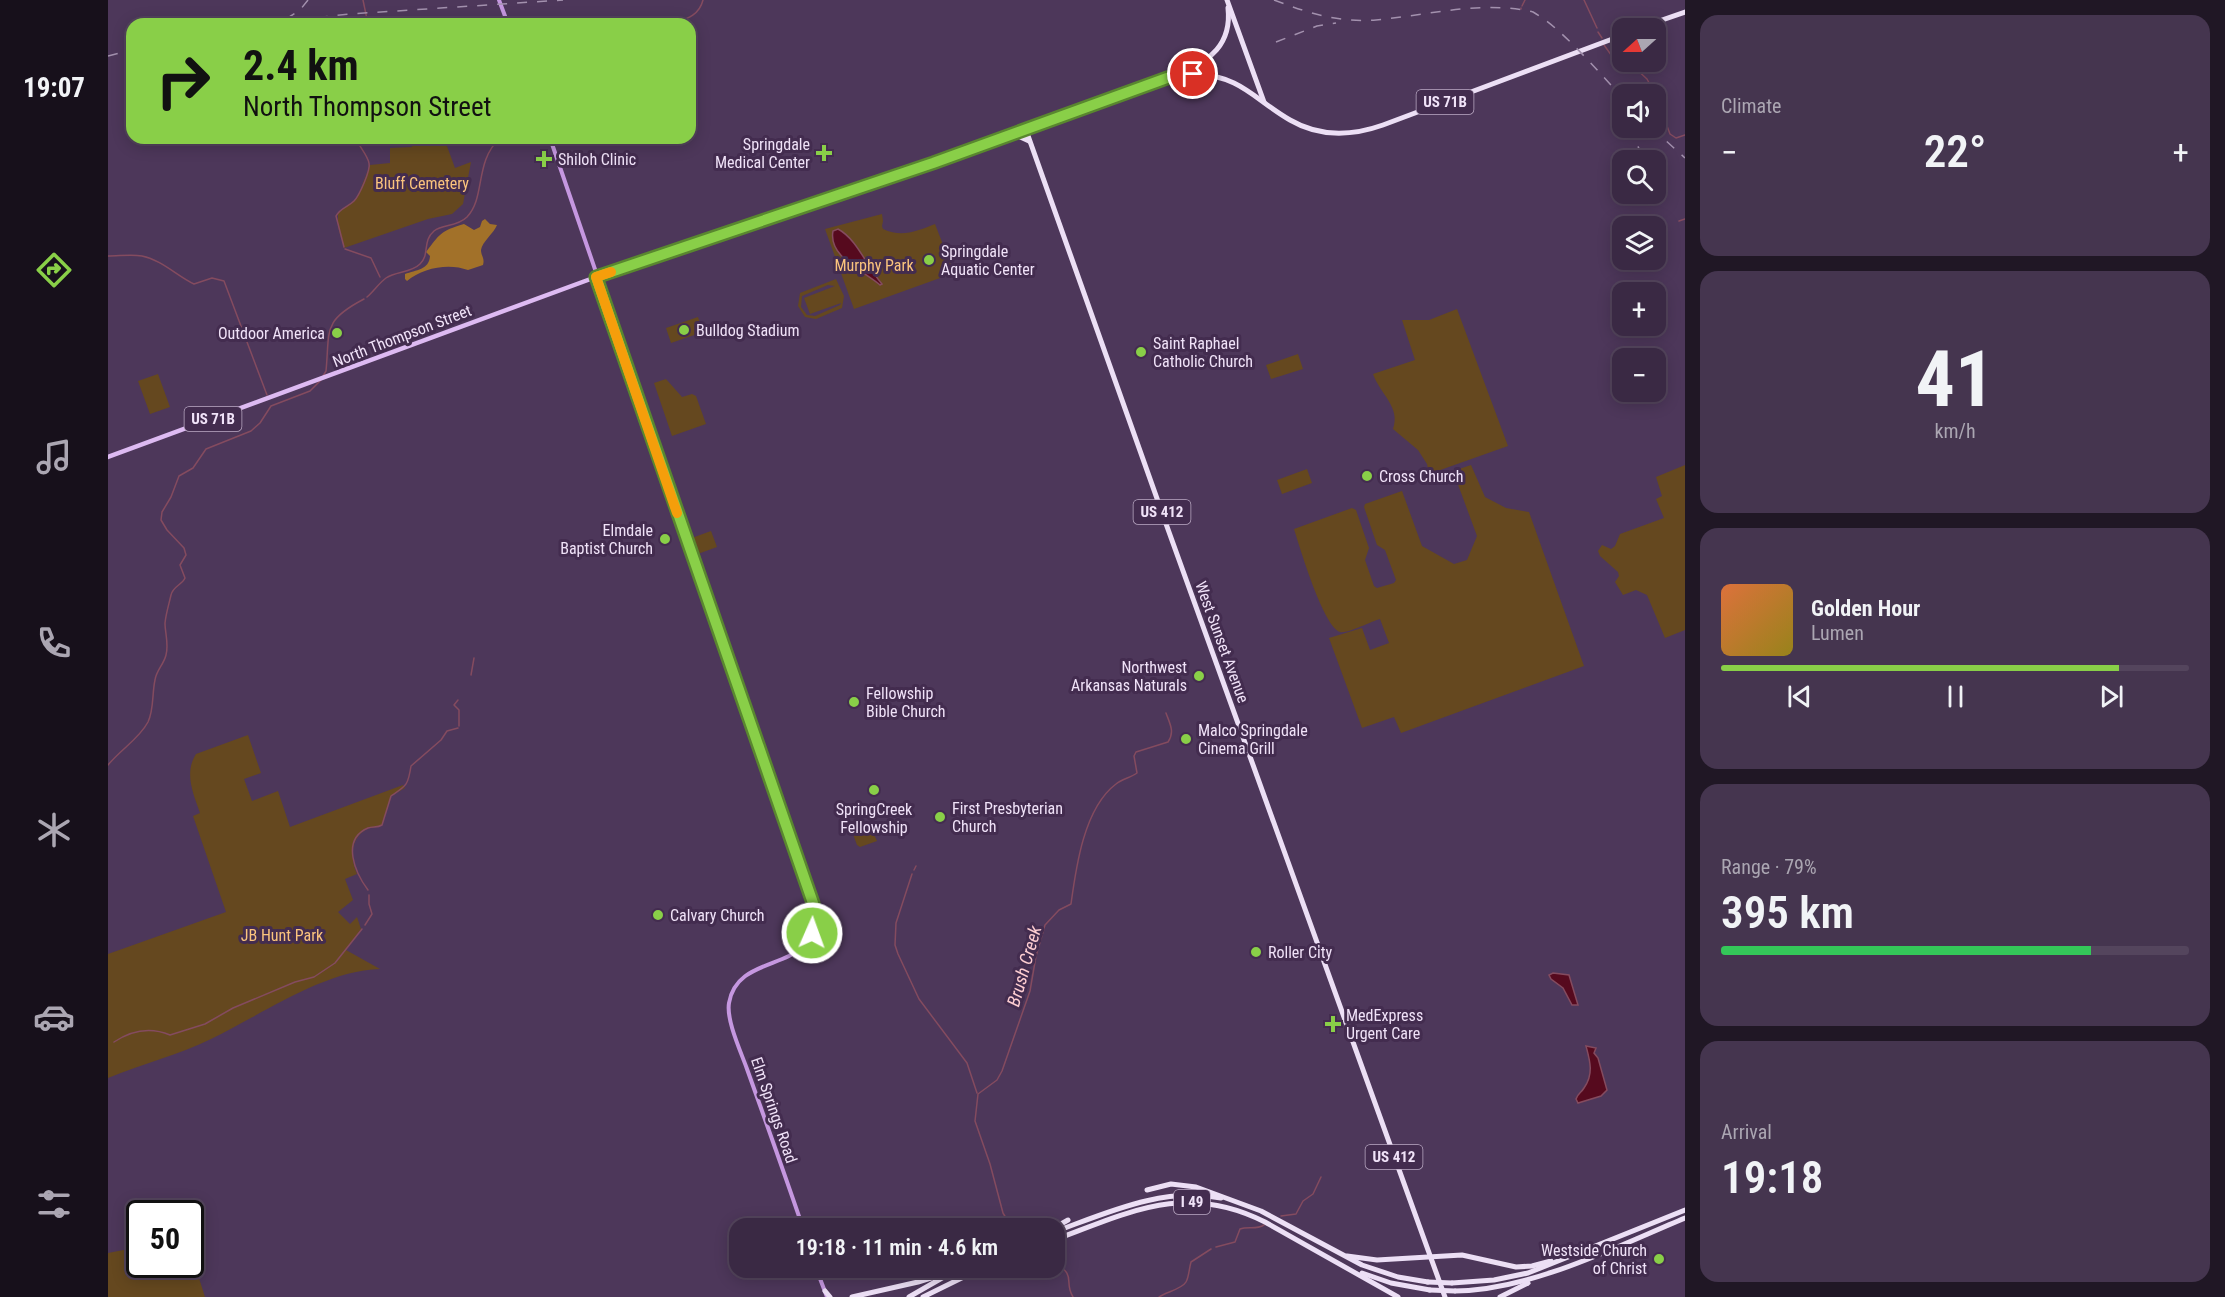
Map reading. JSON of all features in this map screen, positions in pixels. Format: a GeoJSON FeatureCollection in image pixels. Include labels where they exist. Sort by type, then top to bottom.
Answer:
{"type":"FeatureCollection","features":[{"type":"Feature","properties":{"kind":"highway"},"geometry":{"type":"LineString","coordinates":[[1227,0],[1264,102]]}},
{"type":"Feature","properties":{"kind":"highway"},"geometry":{"type":"LineString","coordinates":[[1173,77],[1209,59],[1218,50],[1228,24],[1227,0]]}},
{"type":"Feature","properties":{"kind":"highway"},"geometry":{"type":"LineString","coordinates":[[1666,19],[1685,12]]}},
{"type":"Feature","properties":{"kind":"highway"},"geometry":{"type":"LineString","coordinates":[[1228,24],[1235,22]]}},
{"type":"Feature","properties":{"kind":"highway","name":"US 71B"},"geometry":{"type":"LineString","coordinates":[[1026,130],[1173,77],[1193,74],[1224,79],[1244,88],[1288,119],[1312,129],[1333,133],[1358,132],[1612,39]]}},
{"type":"Feature","properties":{"kind":"highway"},"geometry":{"type":"LineString","coordinates":[[1193,74],[1195,67]]}},
{"type":"Feature","properties":{"kind":"highway"},"geometry":{"type":"LineString","coordinates":[[1244,88],[1254,85],[1255,75]]}},
{"type":"Feature","properties":{"kind":"highway","name":"West Sunset Avenue"},"geometry":{"type":"LineString","coordinates":[[1026,130],[1445,1297]]}},
{"type":"Feature","properties":{"kind":"highway"},"geometry":{"type":"LineString","coordinates":[[1014,134],[1031,143]]}},
{"type":"Feature","properties":{"kind":"highway"},"geometry":{"type":"LineString","coordinates":[[1147,1190],[1167,1184],[1185,1184],[1235,1201]]}},
{"type":"Feature","properties":{"kind":"highway","name":"I 49"},"geometry":{"type":"LineString","coordinates":[[1065,1226],[1158,1197],[1196,1195],[1235,1201],[1261,1211],[1340,1255],[1381,1272],[1428,1282],[1452,1283],[1478,1282],[1536,1270],[1685,1210]]}},
{"type":"Feature","properties":{"kind":"highway","name":"I 49"},"geometry":{"type":"LineString","coordinates":[[1065,1236],[1146,1207],[1175,1202],[1206,1203],[1233,1208],[1256,1217],[1344,1266],[1381,1280],[1430,1290],[1455,1291],[1506,1286],[1552,1272],[1683,1219]]}},
{"type":"Feature","properties":{"kind":"highway"},"geometry":{"type":"LineString","coordinates":[[1419,1256],[1427,1246],[1436,1253],[1447,1255]]}},
{"type":"Feature","properties":{"kind":"highway"},"geometry":{"type":"LineString","coordinates":[[1340,1255],[1371,1260],[1467,1255],[1506,1266],[1522,1267],[1575,1254]]}},
{"type":"Feature","properties":{"kind":"highway"},"geometry":{"type":"LineString","coordinates":[[1344,1266],[1398,1297]]}},
{"type":"Feature","properties":{"kind":"highway"},"geometry":{"type":"LineString","coordinates":[[1500,1297],[1552,1272]]}},
{"type":"Feature","properties":{"kind":"highway"},"geometry":{"type":"LineString","coordinates":[[852,1297],[931,1278]]}},
{"type":"Feature","properties":{"kind":"highway"},"geometry":{"type":"LineString","coordinates":[[909,1297],[941,1278]]}},
{"type":"Feature","properties":{"kind":"highway"},"geometry":{"type":"LineString","coordinates":[[923,1297],[960,1278]]}},
{"type":"Feature","properties":{"kind":"highway"},"geometry":{"type":"LineString","coordinates":[[931,1297],[947,1284]]}},
{"type":"Feature","properties":{"kind":"main road"},"geometry":{"type":"LineString","coordinates":[[499,0],[506,18]]}},
{"type":"Feature","properties":{"kind":"main road","name":"US 71B"},"geometry":{"type":"LineString","coordinates":[[1014,134],[1026,130]]}},
{"type":"Feature","properties":{"kind":"main road","name":"North Thompson Street"},"geometry":{"type":"LineString","coordinates":[[108,456],[329,377],[596,277],[1014,134]]}},
{"type":"Feature","properties":{"kind":"main road"},"geometry":{"type":"LineString","coordinates":[[552,144],[596,277]]}},
{"type":"Feature","properties":{"kind":"main road","name":"Elm Springs Road"},"geometry":{"type":"LineString","coordinates":[[596,277],[813,903],[815,919],[806,945],[793,955],[747,974],[735,986],[729,1008],[731,1021],[800,1218]]}},
{"type":"Feature","properties":{"kind":"main road"},"geometry":{"type":"LineString","coordinates":[[820,1278],[827,1295]]}},
{"type":"Feature","properties":{"kind":"green space","name":"Bluff Cemetery"},"geometry":{"type":"Polygon","coordinates":[[[411,144],[446,144],[455,168],[471,162],[463,204],[452,214],[428,219],[344,248],[338,227],[338,213],[357,198],[370,165],[390,163],[390,148],[412,147],[411,144]]]}},
{"type":"Feature","properties":{"kind":"green space","name":"Murphy Park"},"geometry":{"type":"Polygon","coordinates":[[[882,214],[883,229],[890,232],[916,231],[935,224],[954,273],[854,309],[825,229],[882,214]]]}},
{"type":"Feature","properties":{"kind":"green space"},"geometry":{"type":"Polygon","coordinates":[[[836,279],[844,296],[842,308],[816,319],[805,317],[798,306],[800,293],[836,279]],[[828,285],[802,296],[801,307],[807,315],[815,316],[840,305],[841,303],[810,314],[804,298],[835,286],[828,285]]]}},
{"type":"Feature","properties":{"kind":"green space"},"geometry":{"type":"Polygon","coordinates":[[[1457,309],[1508,446],[1429,474],[1427,464],[1418,450],[1393,429],[1395,421],[1392,407],[1373,374],[1415,360],[1402,320],[1429,320],[1457,309]]]}},
{"type":"Feature","properties":{"kind":"green space","name":"Bulldog Stadium"},"geometry":{"type":"Polygon","coordinates":[[[698,317],[703,332],[671,343],[666,328],[698,317]]]}},
{"type":"Feature","properties":{"kind":"green space"},"geometry":{"type":"Polygon","coordinates":[[[1298,354],[1303,369],[1271,379],[1266,365],[1298,354]]]}},
{"type":"Feature","properties":{"kind":"green space"},"geometry":{"type":"Polygon","coordinates":[[[158,374],[170,407],[150,414],[138,381],[158,374]]]}},
{"type":"Feature","properties":{"kind":"green space"},"geometry":{"type":"Polygon","coordinates":[[[666,379],[682,397],[692,394],[696,396],[706,424],[672,436],[654,383],[666,379]]]}},
{"type":"Feature","properties":{"kind":"green space"},"geometry":{"type":"Polygon","coordinates":[[[1471,465],[1485,497],[1506,508],[1529,512],[1584,666],[1401,733],[1394,717],[1362,728],[1329,638],[1362,628],[1370,650],[1389,643],[1380,619],[1343,632],[1333,627],[1313,585],[1294,529],[1352,508],[1356,510],[1369,548],[1365,560],[1374,586],[1377,588],[1394,583],[1396,580],[1385,550],[1377,545],[1364,507],[1365,504],[1402,491],[1422,546],[1454,564],[1467,560],[1477,536],[1453,471],[1471,465]]]}},
{"type":"Feature","properties":{"kind":"green space"},"geometry":{"type":"Polygon","coordinates":[[[1685,465],[1685,630],[1665,638],[1647,595],[1636,590],[1623,595],[1615,582],[1619,576],[1618,572],[1600,556],[1598,551],[1602,545],[1611,549],[1615,546],[1620,534],[1664,518],[1656,499],[1662,496],[1656,477],[1685,465]]]}},
{"type":"Feature","properties":{"kind":"green space"},"geometry":{"type":"Polygon","coordinates":[[[1307,469],[1312,483],[1282,494],[1277,480],[1307,469]]]}},
{"type":"Feature","properties":{"kind":"green space"},"geometry":{"type":"Polygon","coordinates":[[[711,531],[717,547],[695,555],[689,539],[711,531]]]}},
{"type":"Feature","properties":{"kind":"green space","name":"JB Hunt Park"},"geometry":{"type":"Polygon","coordinates":[[[248,735],[261,773],[244,779],[252,801],[278,791],[290,827],[403,785],[405,788],[391,796],[382,825],[367,829],[357,838],[353,849],[353,861],[357,874],[345,879],[353,900],[338,912],[350,924],[357,917],[361,929],[346,950],[380,969],[336,977],[315,985],[198,1045],[108,1078],[108,954],[226,912],[193,816],[200,813],[190,776],[192,761],[196,754],[248,735]]]}},
{"type":"Feature","properties":{"kind":"green space"},"geometry":{"type":"Polygon","coordinates":[[[856,827],[869,830],[877,841],[860,847],[857,845],[851,829],[856,827]]]}},
{"type":"Feature","properties":{"kind":"green space"},"geometry":{"type":"Polygon","coordinates":[[[126,1250],[126,1278],[199,1278],[205,1297],[108,1297],[108,1253],[126,1250]]]}},
{"type":"Feature","properties":{"kind":"shaded area"},"geometry":{"type":"Polygon","coordinates":[[[485,219],[490,224],[497,225],[482,247],[483,265],[468,270],[453,267],[437,268],[421,272],[407,281],[405,279],[405,274],[425,267],[430,256],[426,252],[441,234],[464,224],[474,230],[480,227],[485,219]]]}},
{"type":"Feature","properties":{"kind":"shaded area"},"geometry":{"type":"Polygon","coordinates":[[[838,229],[856,246],[882,284],[880,285],[841,256],[833,240],[833,231],[838,229]]]}},
{"type":"Feature","properties":{"kind":"shaded area"},"geometry":{"type":"Polygon","coordinates":[[[1553,973],[1569,975],[1578,1005],[1572,1005],[1563,988],[1551,979],[1549,975],[1553,973]]]}},
{"type":"Feature","properties":{"kind":"shaded area"},"geometry":{"type":"Polygon","coordinates":[[[1586,1046],[1596,1048],[1594,1053],[1598,1058],[1607,1090],[1601,1096],[1578,1103],[1576,1099],[1587,1083],[1590,1073],[1586,1046]]]}},
{"type":"Feature","properties":{"kind":"waterway"},"geometry":{"type":"LineString","coordinates":[[363,0],[367,18]]}},
{"type":"Feature","properties":{"kind":"waterway"},"geometry":{"type":"LineString","coordinates":[[687,18],[698,10],[703,0]]}},
{"type":"Feature","properties":{"kind":"waterway"},"geometry":{"type":"LineString","coordinates":[[1522,6],[1525,0]]}},
{"type":"Feature","properties":{"kind":"waterway"},"geometry":{"type":"LineString","coordinates":[[1584,0],[1597,28]]}},
{"type":"Feature","properties":{"kind":"waterway"},"geometry":{"type":"LineString","coordinates":[[1598,32],[1602,38]]}},
{"type":"Feature","properties":{"kind":"waterway"},"geometry":{"type":"LineString","coordinates":[[1604,45],[1612,56]]}},
{"type":"Feature","properties":{"kind":"waterway"},"geometry":{"type":"LineString","coordinates":[[1639,72],[1650,84]]}},
{"type":"Feature","properties":{"kind":"waterway"},"geometry":{"type":"LineString","coordinates":[[1666,123],[1670,134],[1676,138],[1685,135]]}},
{"type":"Feature","properties":{"kind":"waterway"},"geometry":{"type":"LineString","coordinates":[[344,247],[336,216],[356,198],[369,166],[367,157],[359,144]]}},
{"type":"Feature","properties":{"kind":"waterway"},"geometry":{"type":"LineString","coordinates":[[367,297],[386,278],[420,264],[425,256],[428,239],[434,231],[467,217],[477,200],[483,168],[495,144]]}},
{"type":"Feature","properties":{"kind":"waterway"},"geometry":{"type":"LineString","coordinates":[[1679,221],[1685,219]]}},
{"type":"Feature","properties":{"kind":"waterway"},"geometry":{"type":"LineString","coordinates":[[345,249],[371,258],[380,277]]}},
{"type":"Feature","properties":{"kind":"waterway"},"geometry":{"type":"LineString","coordinates":[[108,256],[134,255],[149,258],[194,284],[212,278],[224,281],[267,395]]}},
{"type":"Feature","properties":{"kind":"waterway"},"geometry":{"type":"LineString","coordinates":[[323,376],[326,371],[331,328],[341,314],[364,299]]}},
{"type":"Feature","properties":{"kind":"waterway"},"geometry":{"type":"LineString","coordinates":[[108,765],[140,734],[148,722],[156,677],[167,651],[165,623],[171,595],[185,578],[180,565],[186,555],[184,548],[161,520],[162,512],[179,476],[193,468],[206,449],[251,431],[260,423],[271,406],[310,391],[321,380]]}},
{"type":"Feature","properties":{"kind":"waterway"},"geometry":{"type":"LineString","coordinates":[[471,675],[474,658]]}},
{"type":"Feature","properties":{"kind":"waterway"},"geometry":{"type":"LineString","coordinates":[[458,700],[454,705],[459,710],[459,726]]}},
{"type":"Feature","properties":{"kind":"waterway","name":"Brush Creek"},"geometry":{"type":"LineString","coordinates":[[1006,1218],[975,1121],[978,1094],[997,1080],[1002,1071],[1030,991],[1036,956],[1045,925],[1059,910],[1071,904],[1083,839],[1096,808],[1116,784],[1137,773],[1134,756],[1136,752],[1168,742],[1171,731],[1166,713]]}},
{"type":"Feature","properties":{"kind":"waterway"},"geometry":{"type":"LineString","coordinates":[[368,890],[355,867],[354,840],[359,833],[368,828],[382,825],[391,796],[406,785],[411,766],[441,740],[447,731],[458,728]]}},
{"type":"Feature","properties":{"kind":"waterway"},"geometry":{"type":"LineString","coordinates":[[914,870],[916,866]]}},
{"type":"Feature","properties":{"kind":"waterway"},"geometry":{"type":"LineString","coordinates":[[912,874],[896,923],[895,945],[919,999],[967,1063],[977,1093]]}},
{"type":"Feature","properties":{"kind":"waterway"},"geometry":{"type":"LineString","coordinates":[[365,925],[372,914],[369,895]]}},
{"type":"Feature","properties":{"kind":"waterway"},"geometry":{"type":"LineString","coordinates":[[114,1042],[142,1031],[156,1031],[170,1035],[205,1024],[233,1008],[295,982],[314,977],[335,963],[362,929]]}},
{"type":"Feature","properties":{"kind":"waterway"},"geometry":{"type":"LineString","coordinates":[[1281,1216],[1296,1214],[1303,1201],[1313,1194],[1321,1177]]}},
{"type":"Feature","properties":{"kind":"waterway"},"geometry":{"type":"LineString","coordinates":[[1216,1247],[1235,1242],[1240,1229],[1264,1225]]}},
{"type":"Feature","properties":{"kind":"waterway"},"geometry":{"type":"LineString","coordinates":[[1159,1297],[1184,1284],[1188,1278],[1191,1262],[1211,1249]]}},
{"type":"Feature","properties":{"kind":"waterway","name":"Brush Creek"},"geometry":{"type":"LineString","coordinates":[[1065,1270],[1073,1297]]}},
{"type":"Feature","properties":{"kind":"railway"},"geometry":{"type":"LineString","coordinates":[[288,18],[300,10],[308,0]]}},
{"type":"Feature","properties":{"kind":"railway"},"geometry":{"type":"LineString","coordinates":[[313,18],[563,0]]}},
{"type":"Feature","properties":{"kind":"railway"},"geometry":{"type":"LineString","coordinates":[[1274,0],[1311,13],[1362,21],[1475,8],[1494,7],[1533,12],[1568,40],[1612,86]]}},
{"type":"Feature","properties":{"kind":"railway"},"geometry":{"type":"LineString","coordinates":[[1276,42],[1317,26],[1336,23]]}},
{"type":"Feature","properties":{"kind":"railway"},"geometry":{"type":"LineString","coordinates":[[108,56],[126,52]]}},
{"type":"Feature","properties":{"kind":"railway"},"geometry":{"type":"LineString","coordinates":[[1634,138],[1640,150]]}},
{"type":"Feature","properties":{"kind":"railway"},"geometry":{"type":"LineString","coordinates":[[1663,138],[1685,158]]}},
{"type":"Feature","properties":{"kind":"slow traffic"},"geometry":{"type":"LineString","coordinates":[[611,272],[596,277],[677,513]]}},
{"type":"Feature","properties":{"kind":"place","name":"Springdale Medical Center"},"geometry":{"type":"Point","coordinates":[824,153]}},
{"type":"Feature","properties":{"kind":"place","name":"Shiloh Clinic"},"geometry":{"type":"Point","coordinates":[544,159]}},
{"type":"Feature","properties":{"kind":"place","name":"Springdale Aquatic Center"},"geometry":{"type":"Point","coordinates":[929,260]}},
{"type":"Feature","properties":{"kind":"place","name":"Bulldog Stadium"},"geometry":{"type":"Point","coordinates":[684,330]}},
{"type":"Feature","properties":{"kind":"place","name":"Outdoor America"},"geometry":{"type":"Point","coordinates":[337,333]}},
{"type":"Feature","properties":{"kind":"place","name":"Saint Raphael Catholic Church"},"geometry":{"type":"Point","coordinates":[1141,352]}},
{"type":"Feature","properties":{"kind":"place","name":"Cross Church"},"geometry":{"type":"Point","coordinates":[1367,476]}},
{"type":"Feature","properties":{"kind":"place","name":"Elmdale Baptist Church"},"geometry":{"type":"Point","coordinates":[665,539]}},
{"type":"Feature","properties":{"kind":"place","name":"Northwest Arkansas Naturals"},"geometry":{"type":"Point","coordinates":[1199,676]}},
{"type":"Feature","properties":{"kind":"place","name":"Fellowship Bible Church"},"geometry":{"type":"Point","coordinates":[854,702]}},
{"type":"Feature","properties":{"kind":"place","name":"Malco Springdale Cinema Grill"},"geometry":{"type":"Point","coordinates":[1186,739]}},
{"type":"Feature","properties":{"kind":"place","name":"SpringCreek Fellowship"},"geometry":{"type":"Point","coordinates":[874,790]}},
{"type":"Feature","properties":{"kind":"place","name":"First Presbyterian Church"},"geometry":{"type":"Point","coordinates":[940,817]}},
{"type":"Feature","properties":{"kind":"place","name":"Calvary Church"},"geometry":{"type":"Point","coordinates":[658,915]}},
{"type":"Feature","properties":{"kind":"place","name":"Roller City"},"geometry":{"type":"Point","coordinates":[1256,952]}},
{"type":"Feature","properties":{"kind":"place","name":"MedExpress Urgent Care"},"geometry":{"type":"Point","coordinates":[1333,1024]}},
{"type":"Feature","properties":{"kind":"place","name":"Westside Church of Christ"},"geometry":{"type":"Point","coordinates":[1659,1259]}},
{"type":"Feature","properties":{"kind":"route"},"geometry":{"type":"LineString","coordinates":[[812,933],[815,919],[813,903],[596,277],[933,163],[1167,78],[1193,74]]}}]}
